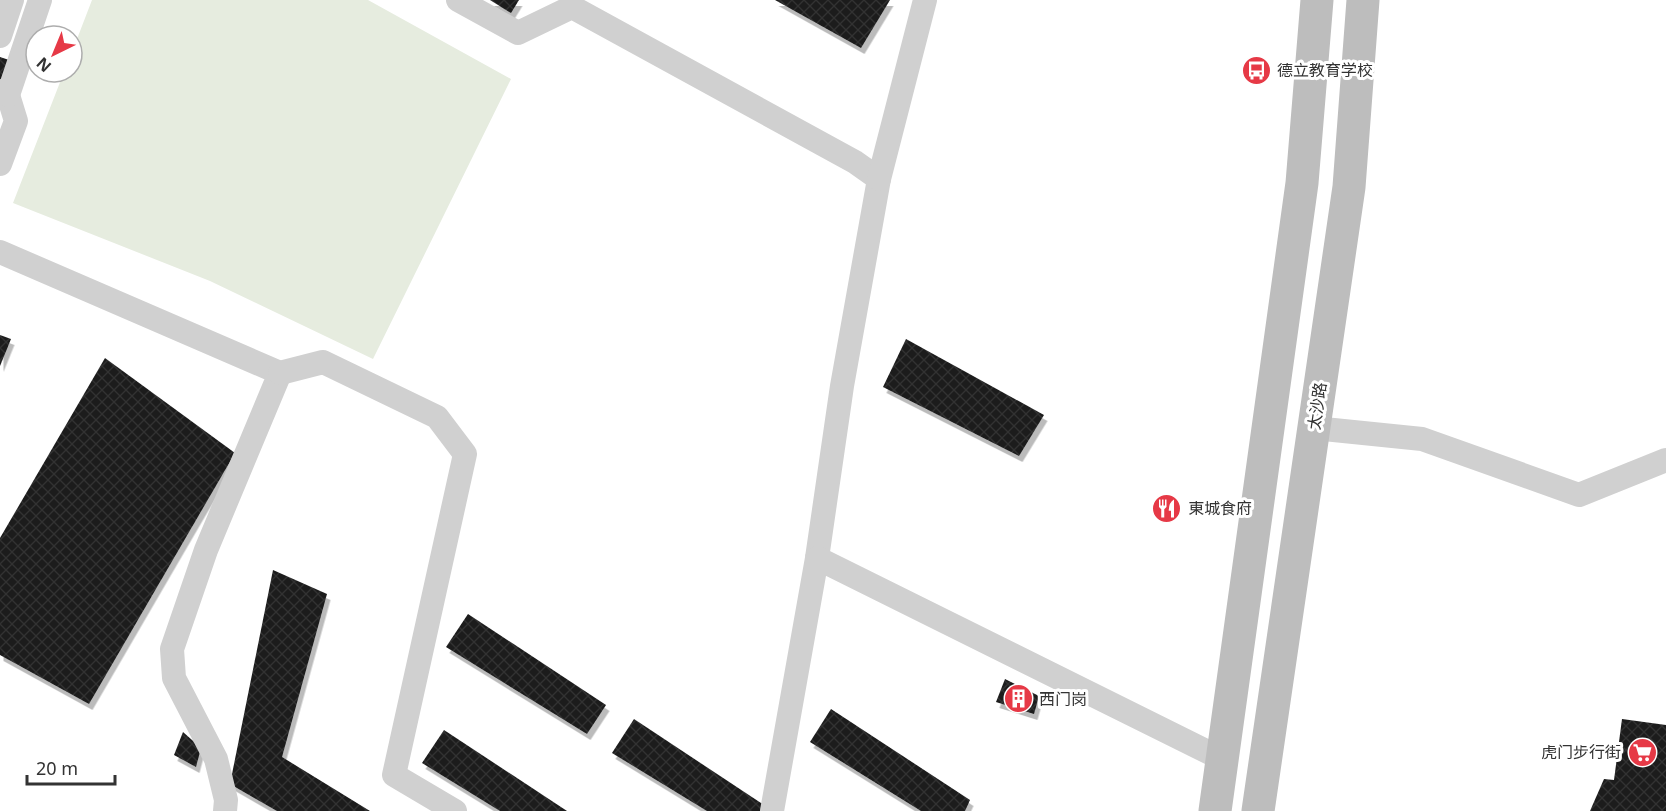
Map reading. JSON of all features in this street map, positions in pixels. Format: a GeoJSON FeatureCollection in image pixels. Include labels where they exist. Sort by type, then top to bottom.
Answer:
{"type":"FeatureCollection","features":[{"type":"Feature","properties":{"kind":"main road"},"geometry":{"type":"LineString","coordinates":[[1215,811],[1302,183],[1317,0]]}},
{"type":"Feature","properties":{"kind":"main road","name":"太沙路"},"geometry":{"type":"LineString","coordinates":[[1258,811],[1349,188],[1363,0]]}},
{"type":"Feature","properties":{"kind":"street"},"geometry":{"type":"LineString","coordinates":[[0,36],[12,0]]}},
{"type":"Feature","properties":{"kind":"street"},"geometry":{"type":"LineString","coordinates":[[0,164],[16,121],[4,94],[40,0]]}},
{"type":"Feature","properties":{"kind":"street"},"geometry":{"type":"LineString","coordinates":[[458,0],[518,33],[546,10],[572,7],[855,162],[879,179]]}},
{"type":"Feature","properties":{"kind":"street"},"geometry":{"type":"LineString","coordinates":[[772,811],[817,558],[842,386],[879,179],[925,0]]}},
{"type":"Feature","properties":{"kind":"street"},"geometry":{"type":"LineString","coordinates":[[0,252],[280,373],[323,362],[437,417],[465,454],[394,775],[455,811]]}},
{"type":"Feature","properties":{"kind":"street"},"geometry":{"type":"LineString","coordinates":[[226,806],[216,759],[174,678],[172,649],[206,550],[280,373]]}},
{"type":"Feature","properties":{"kind":"street"},"geometry":{"type":"LineString","coordinates":[[1314,428],[1422,439],[1579,495],[1666,460]]}},
{"type":"Feature","properties":{"kind":"street"},"geometry":{"type":"LineString","coordinates":[[817,558],[1222,759]]}},
{"type":"Feature","properties":{"kind":"shaded area"},"geometry":{"type":"Polygon","coordinates":[[[92,0],[368,0],[511,79],[373,359],[210,281],[13,203],[59,84],[84,84],[83,24],[92,0]]]}},
{"type":"Feature","properties":{"kind":"building"},"geometry":{"type":"Polygon","coordinates":[[[490,0],[519,0],[511,13],[490,0]]]}},
{"type":"Feature","properties":{"kind":"building"},"geometry":{"type":"Polygon","coordinates":[[[775,0],[890,0],[861,48],[775,0]]]}},
{"type":"Feature","properties":{"kind":"building"},"geometry":{"type":"Polygon","coordinates":[[[0,57],[12,61],[5,82],[0,79],[0,57]]]}},
{"type":"Feature","properties":{"kind":"building"},"geometry":{"type":"Polygon","coordinates":[[[0,335],[11,339],[0,366],[0,335]]]}},
{"type":"Feature","properties":{"kind":"building"},"geometry":{"type":"Polygon","coordinates":[[[906,339],[1044,415],[1019,456],[883,387],[906,339]]]}},
{"type":"Feature","properties":{"kind":"building"},"geometry":{"type":"Polygon","coordinates":[[[105,358],[235,453],[89,704],[0,655],[0,538],[105,358]]]}},
{"type":"Feature","properties":{"kind":"building"},"geometry":{"type":"Polygon","coordinates":[[[273,570],[327,594],[282,757],[370,811],[277,811],[230,784],[273,570]]]}},
{"type":"Feature","properties":{"kind":"building"},"geometry":{"type":"Polygon","coordinates":[[[468,614],[606,705],[587,734],[446,647],[468,614]]]}},
{"type":"Feature","properties":{"kind":"building","name":"西门岗"},"geometry":{"type":"Polygon","coordinates":[[[1005,679],[1039,696],[1034,714],[996,702],[1005,679]]]}},
{"type":"Feature","properties":{"kind":"building"},"geometry":{"type":"Polygon","coordinates":[[[831,709],[970,800],[965,811],[921,811],[810,742],[831,709]]]}},
{"type":"Feature","properties":{"kind":"building"},"geometry":{"type":"Polygon","coordinates":[[[634,719],[773,811],[707,811],[612,753],[634,719]]]}},
{"type":"Feature","properties":{"kind":"building","name":"虎门步行街"},"geometry":{"type":"Polygon","coordinates":[[[1622,719],[1666,725],[1666,811],[1590,811],[1604,779],[1614,780],[1622,719]]]}},
{"type":"Feature","properties":{"kind":"building"},"geometry":{"type":"Polygon","coordinates":[[[444,730],[567,811],[500,811],[422,763],[444,730]]]}},
{"type":"Feature","properties":{"kind":"building"},"geometry":{"type":"Polygon","coordinates":[[[183,732],[201,748],[196,767],[174,755],[183,732]]]}},
{"type":"Feature","properties":{"kind":"place","name":"德立教育学校"},"geometry":{"type":"Point","coordinates":[1256,70]}},
{"type":"Feature","properties":{"kind":"place","name":"東城食府"},"geometry":{"type":"Point","coordinates":[1167,508]}},
{"type":"Feature","properties":{"kind":"place","name":"西门岗"},"geometry":{"type":"Point","coordinates":[1018,699]}},
{"type":"Feature","properties":{"kind":"place","name":"虎门步行街"},"geometry":{"type":"Point","coordinates":[1642,752]}}]}
